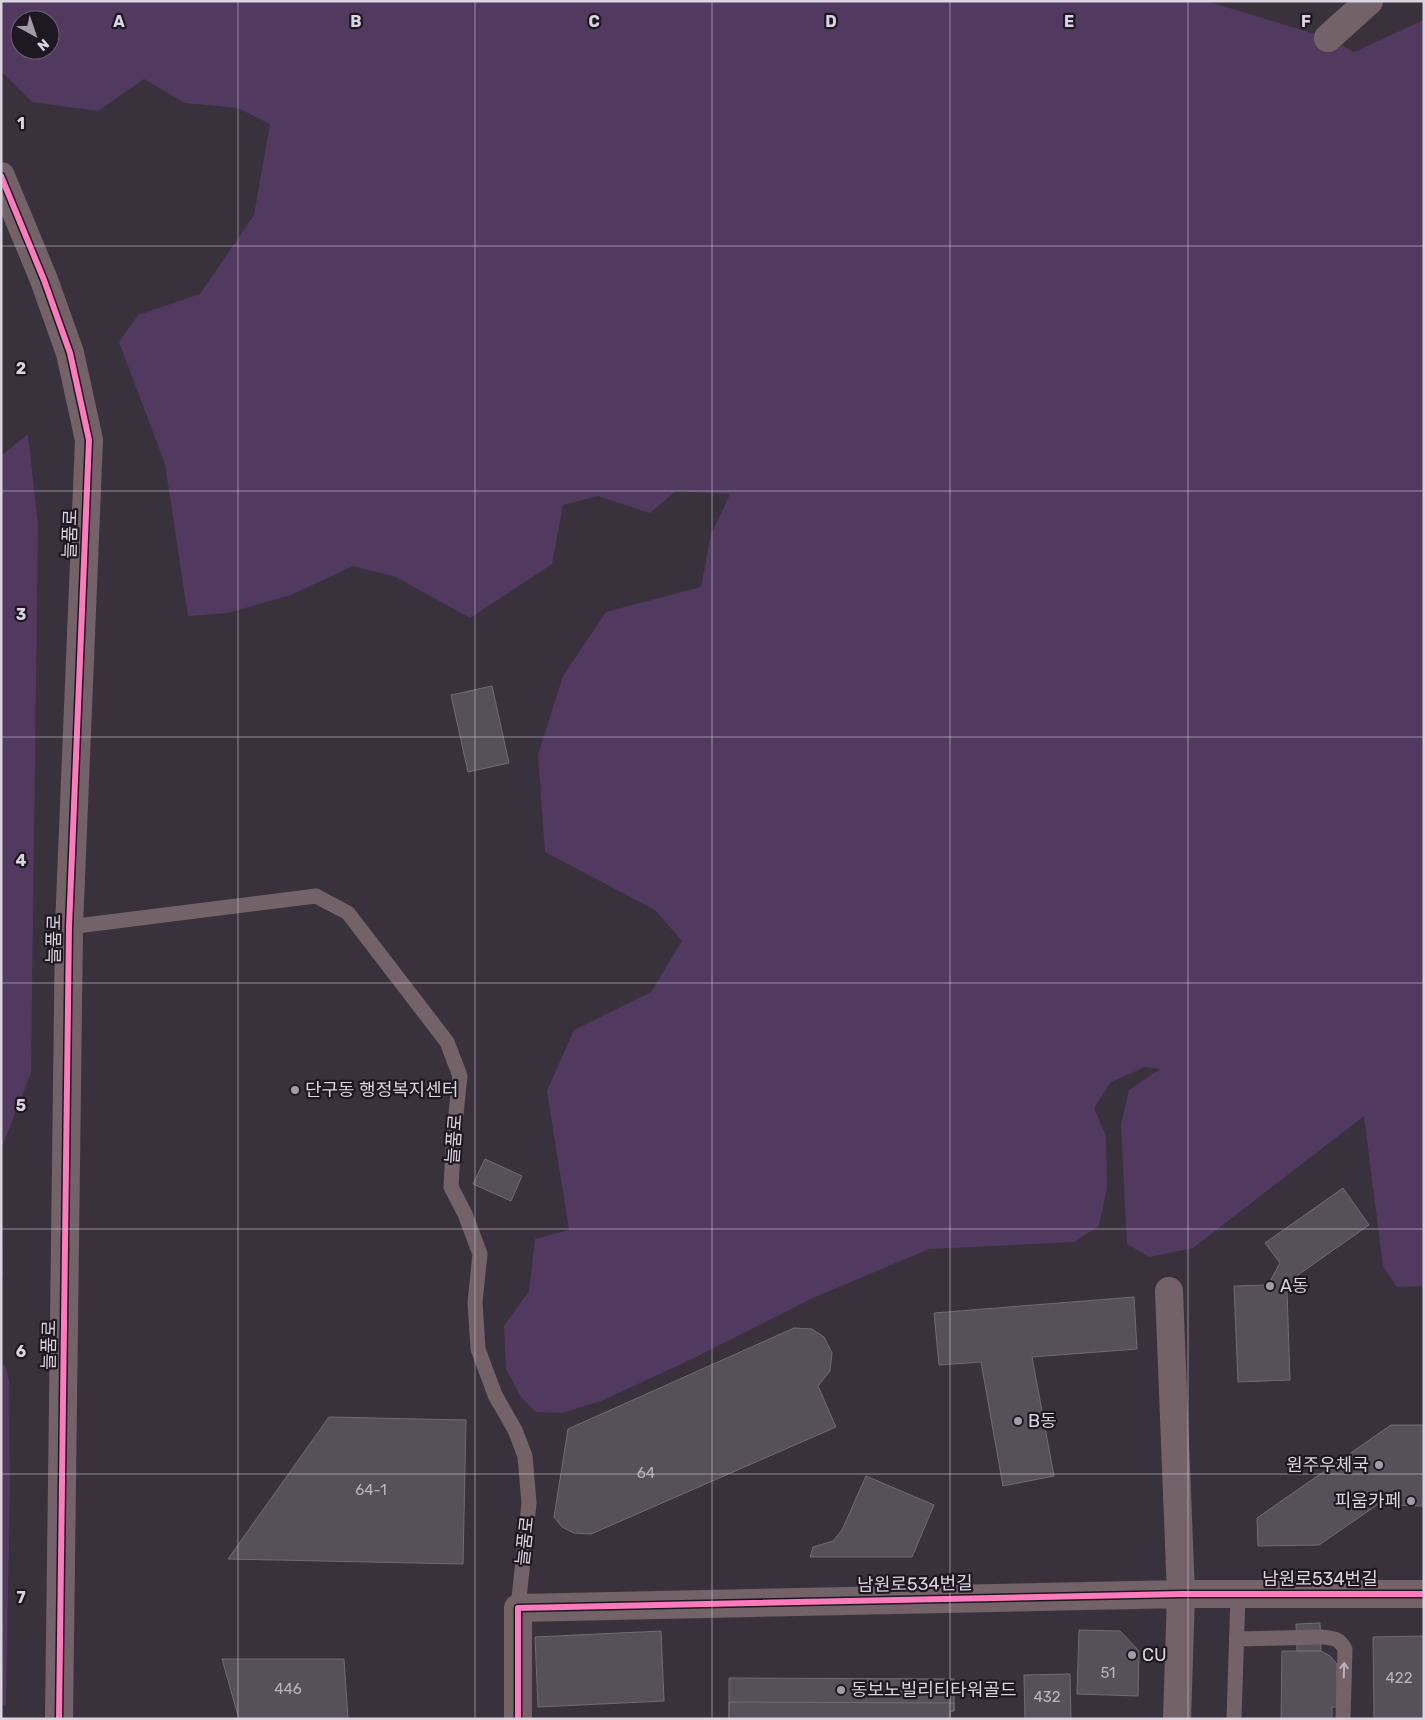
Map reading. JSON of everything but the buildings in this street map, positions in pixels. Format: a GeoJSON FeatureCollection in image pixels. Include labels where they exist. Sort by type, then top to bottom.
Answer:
{"type":"FeatureCollection","features":[{"type":"Feature","properties":{"kind":"street"},"geometry":{"type":"LineString","coordinates":[[1328,38],[1369,1]]}},
{"type":"Feature","properties":{"kind":"street","name":"늘품로"},"geometry":{"type":"LineString","coordinates":[[1,176],[44,280],[70,352],[89,440],[69,928],[59,1719]]}},
{"type":"Feature","properties":{"kind":"street"},"geometry":{"type":"LineString","coordinates":[[1170,1291],[1181,1594],[1177,1719]]}},
{"type":"Feature","properties":{"kind":"street","name":"남원로534번길"},"geometry":{"type":"LineString","coordinates":[[518,1608],[1181,1594],[1424,1594]]}},
{"type":"Feature","properties":{"kind":"street"},"geometry":{"type":"LineString","coordinates":[[518,1608],[518,1719]]}},
{"type":"Feature","properties":{"kind":"lane","name":"늘품로"},"geometry":{"type":"LineString","coordinates":[[69,928],[316,896],[348,913],[447,1042],[460,1076],[451,1186],[465,1214],[480,1254],[475,1302],[478,1349],[495,1395],[515,1430],[525,1456],[528,1503],[518,1608]]}},
{"type":"Feature","properties":{"kind":"lane"},"geometry":{"type":"LineString","coordinates":[[1234,1719],[1238,1594]]}},
{"type":"Feature","properties":{"kind":"lane"},"geometry":{"type":"LineString","coordinates":[[1236,1639],[1321,1637],[1340,1641],[1345,1649],[1343,1719]]}},
{"type":"Feature","properties":{"kind":"shaded area"},"geometry":{"type":"Polygon","coordinates":[[[1,1],[1207,1],[1328,38],[1354,52],[1424,20],[1424,1286],[1397,1287],[1383,1266],[1364,1116],[1193,1248],[1149,1257],[1127,1244],[1121,1124],[1129,1090],[1160,1069],[1145,1067],[1111,1082],[1094,1108],[1106,1136],[1107,1188],[1099,1226],[1074,1242],[929,1249],[813,1298],[690,1360],[601,1401],[562,1413],[536,1412],[521,1397],[506,1369],[504,1326],[529,1291],[535,1239],[569,1230],[547,1091],[574,1030],[651,992],[682,941],[655,910],[545,852],[538,755],[563,676],[606,612],[701,587],[711,535],[730,494],[676,491],[650,513],[598,496],[563,505],[552,564],[470,618],[396,577],[353,566],[291,595],[228,613],[188,616],[165,464],[119,342],[138,315],[200,294],[254,215],[270,124],[238,108],[185,103],[144,79],[98,111],[32,102],[1,71],[1,1]]]}},
{"type":"Feature","properties":{"kind":"shaded area"},"geometry":{"type":"Polygon","coordinates":[[[28,434],[38,525],[31,1073],[1,1149],[1,456],[28,434]]]}},
{"type":"Feature","properties":{"kind":"shaded area"},"geometry":{"type":"Polygon","coordinates":[[[1,1149],[3,1274],[1,1280],[1,1149]]]}},
{"type":"Feature","properties":{"kind":"shaded area"},"geometry":{"type":"Polygon","coordinates":[[[1,1361],[6,1368],[9,1380],[10,1487],[6,1706],[1,1705],[1,1361]]]}},
{"type":"Feature","properties":{"kind":"cycle path"},"geometry":{"type":"LineString","coordinates":[[1,176],[44,280],[70,353],[89,440],[69,927],[59,1719]]}},
{"type":"Feature","properties":{"kind":"cycle path"},"geometry":{"type":"LineString","coordinates":[[518,1719],[518,1608],[1181,1594],[1424,1594]]}},
{"type":"Feature","properties":{"kind":"place","name":"단구동 행정복지센터"},"geometry":{"type":"Point","coordinates":[295,1090]}},
{"type":"Feature","properties":{"kind":"place","name":"A동"},"geometry":{"type":"Point","coordinates":[1270,1286]}},
{"type":"Feature","properties":{"kind":"place","name":"B동"},"geometry":{"type":"Point","coordinates":[1018,1421]}},
{"type":"Feature","properties":{"kind":"place","name":"원주우체국"},"geometry":{"type":"Point","coordinates":[1379,1465]}},
{"type":"Feature","properties":{"kind":"place","name":"피움카페"},"geometry":{"type":"Point","coordinates":[1411,1501]}},
{"type":"Feature","properties":{"kind":"place","name":"CU"},"geometry":{"type":"Point","coordinates":[1132,1655]}},
{"type":"Feature","properties":{"kind":"place","name":"동보노빌리티타워골드"},"geometry":{"type":"Point","coordinates":[841,1690]}}]}
